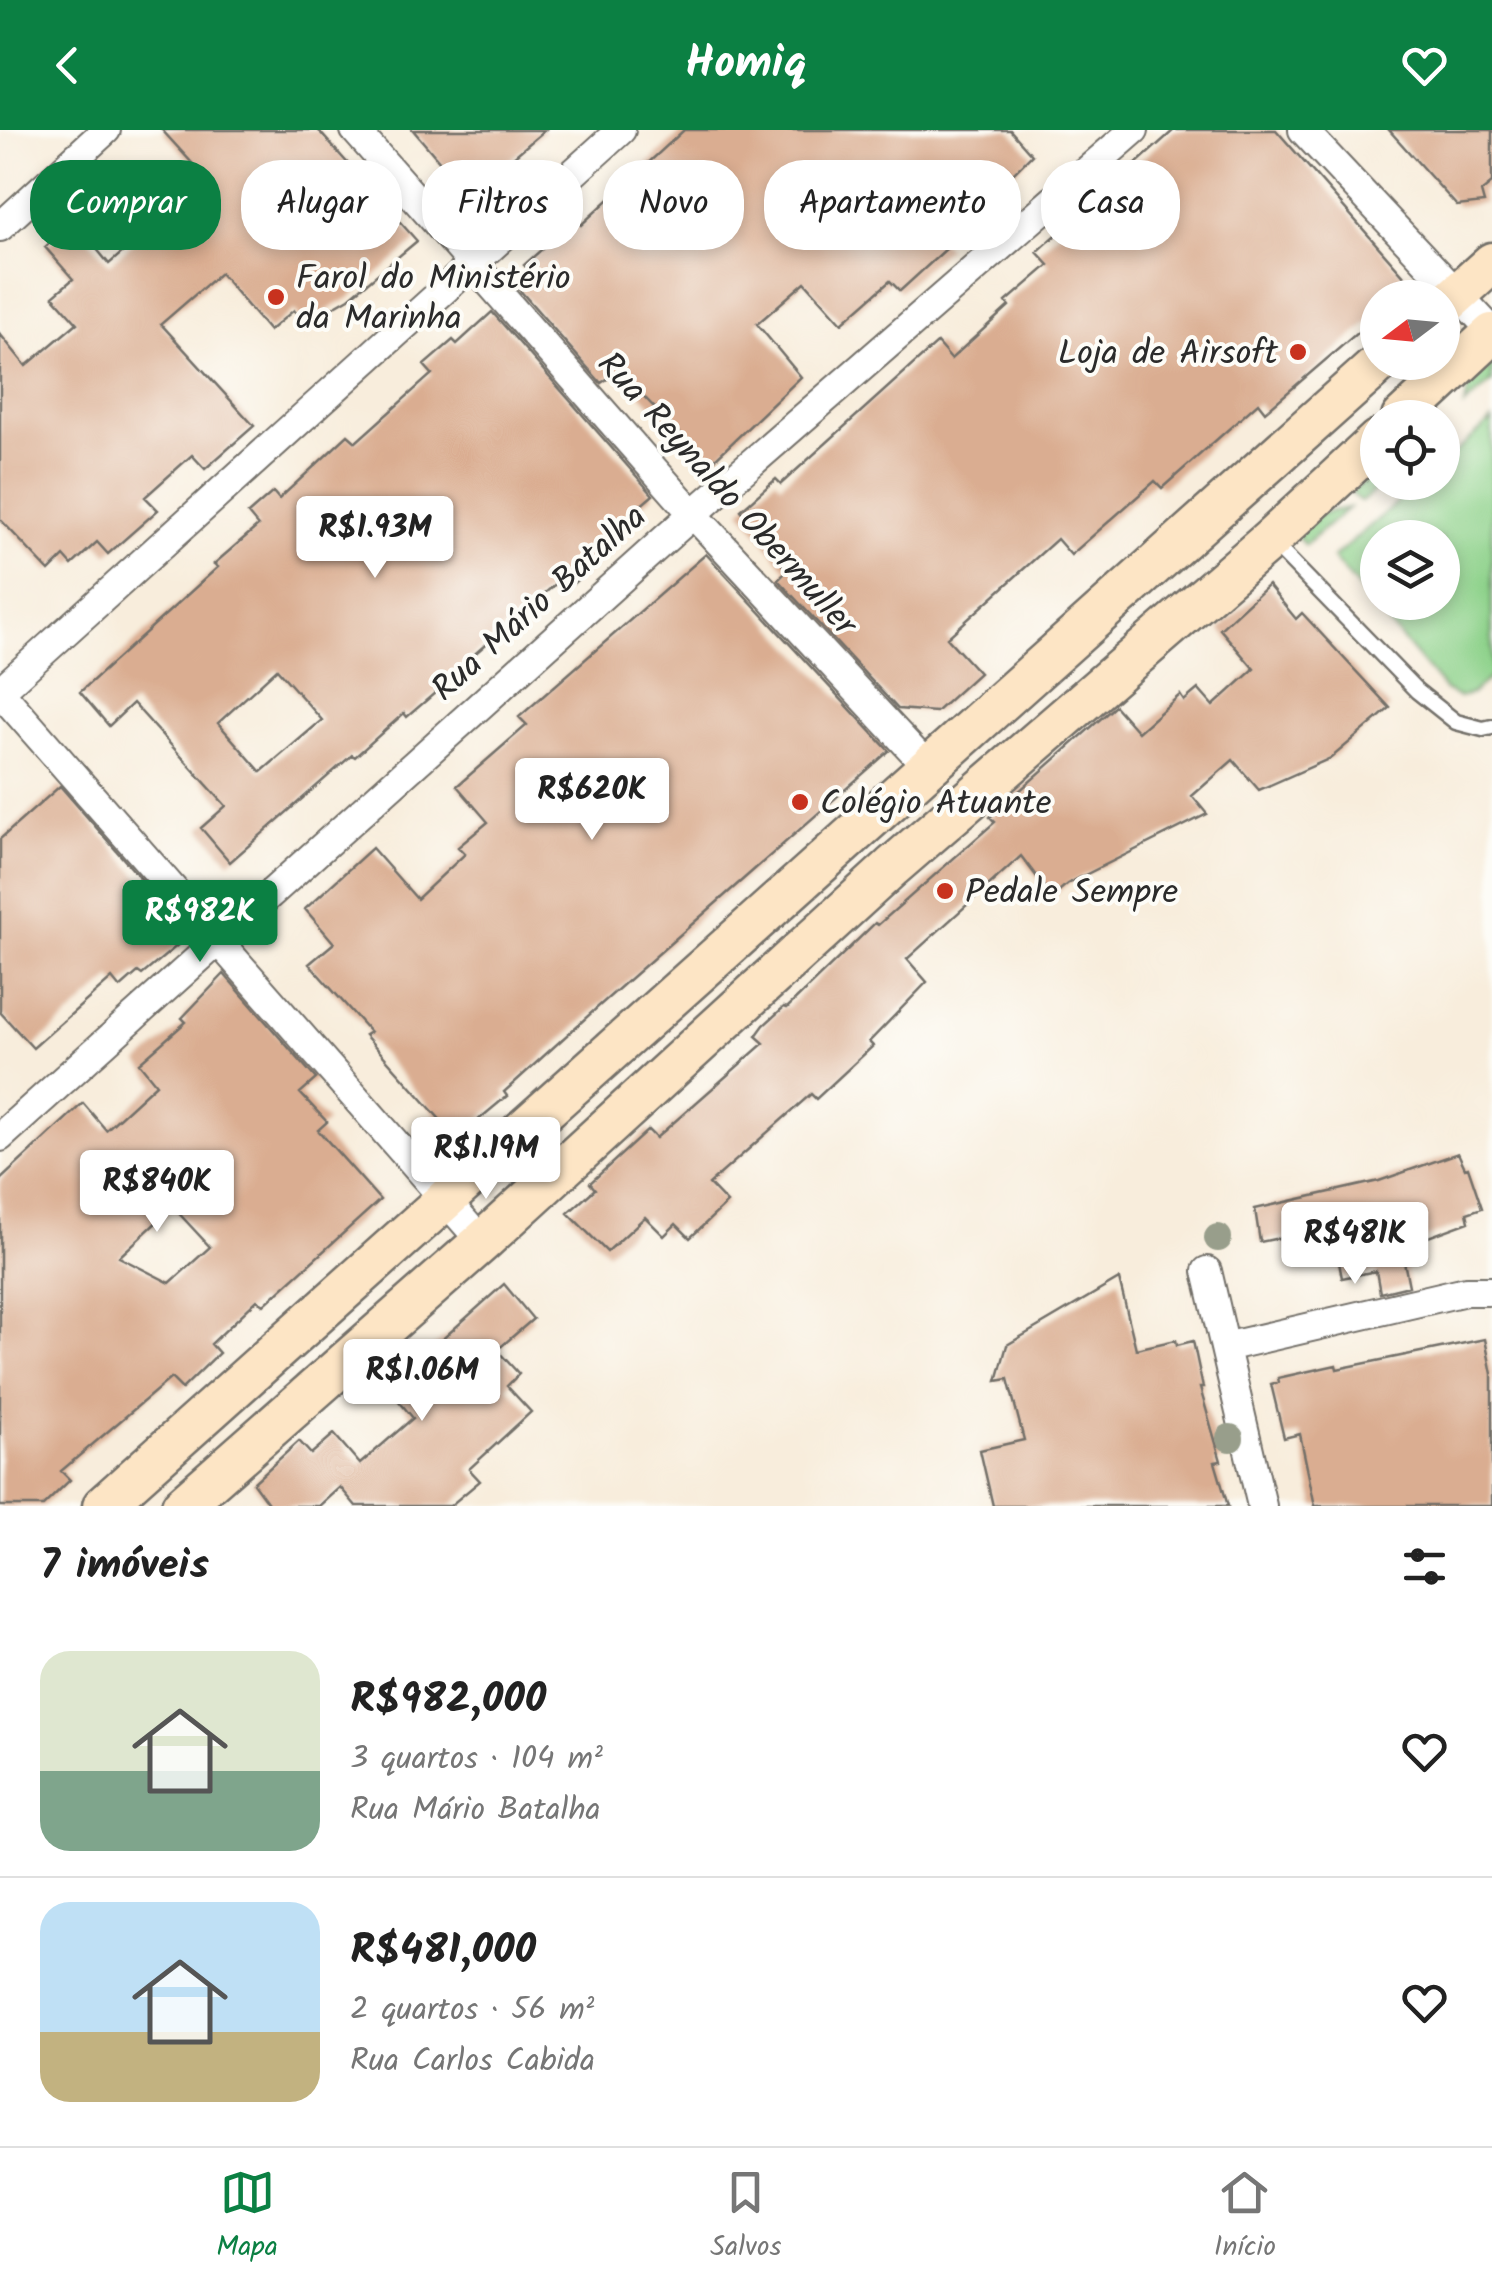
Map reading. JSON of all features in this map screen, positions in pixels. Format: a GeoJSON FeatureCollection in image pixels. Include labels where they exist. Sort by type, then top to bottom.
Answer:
{"type":"FeatureCollection","features":[{"type":"Feature","properties":{"kind":"street"},"geometry":{"type":"LineString","coordinates":[[0,227],[106,130]]}},
{"type":"Feature","properties":{"kind":"street","name":"Rua Reynaldo Obermuller"},"geometry":{"type":"LineString","coordinates":[[355,130],[693,514],[929,768]]}},
{"type":"Feature","properties":{"kind":"street"},"geometry":{"type":"LineString","coordinates":[[482,1242],[0,691],[622,130]]}},
{"type":"Feature","properties":{"kind":"street","name":"Rua Mário Batalha"},"geometry":{"type":"LineString","coordinates":[[0,1137],[693,514],[1134,130]]}},
{"type":"Feature","properties":{"kind":"street"},"geometry":{"type":"LineString","coordinates":[[1303,130],[1430,280]]}},
{"type":"Feature","properties":{"kind":"street"},"geometry":{"type":"LineString","coordinates":[[1460,292],[1492,264]]}},
{"type":"Feature","properties":{"kind":"street"},"geometry":{"type":"LineString","coordinates":[[1421,400],[1492,332],[1460,310]]}},
{"type":"Feature","properties":{"kind":"street"},"geometry":{"type":"LineString","coordinates":[[103,1506],[1361,380]]}},
{"type":"Feature","properties":{"kind":"street"},"geometry":{"type":"LineString","coordinates":[[182,1506],[482,1242],[892,866],[1270,540],[1360,457]]}},
{"type":"Feature","properties":{"kind":"street"},"geometry":{"type":"LineString","coordinates":[[1206,1271],[1262,1506]]}},
{"type":"Feature","properties":{"kind":"street"},"geometry":{"type":"LineString","coordinates":[[1225,1347],[1466,1291],[1492,1291]]}},
{"type":"Feature","properties":{"kind":"lane"},"geometry":{"type":"LineString","coordinates":[[1270,540],[1417,691],[1456,722],[1483,729],[1492,727]]}},
{"type":"Feature","properties":{"kind":"green space"},"geometry":{"type":"Polygon","coordinates":[[[1492,351],[1492,382],[1464,406],[1475,364],[1492,351]]]}},
{"type":"Feature","properties":{"kind":"green space"},"geometry":{"type":"Polygon","coordinates":[[[1492,420],[1492,676],[1471,694],[1459,697],[1446,691],[1386,620],[1460,620],[1460,520],[1377,520],[1400,500],[1460,500],[1460,448],[1492,420]]]}},
{"type":"Feature","properties":{"kind":"green space"},"geometry":{"type":"Polygon","coordinates":[[[1360,484],[1360,500],[1364,500],[1361,502],[1350,493],[1360,484]]]}},
{"type":"Feature","properties":{"kind":"green space"},"geometry":{"type":"Polygon","coordinates":[[[1348,508],[1305,545],[1287,527],[1298,518],[1348,508]]]}},
{"type":"Feature","properties":{"kind":"green space"},"geometry":{"type":"Polygon","coordinates":[[[1360,535],[1360,590],[1333,558],[1360,535]]]}},
{"type":"Feature","properties":{"kind":"building"},"geometry":{"type":"Polygon","coordinates":[[[162,130],[318,130],[345,160],[241,160],[241,250],[402,250],[402,224],[417,241],[349,298],[304,324],[294,310],[269,331],[220,273],[161,324],[254,426],[205,469],[192,455],[145,497],[158,510],[108,554],[97,542],[72,565],[64,556],[49,571],[0,519],[0,334],[26,366],[77,323],[53,296],[73,279],[48,250],[98,250],[109,264],[125,250],[221,250],[221,160],[189,160],[162,130]]]}},
{"type":"Feature","properties":{"kind":"building"},"geometry":{"type":"Polygon","coordinates":[[[413,130],[545,130],[510,160],[438,160],[413,130]]]}},
{"type":"Feature","properties":{"kind":"building"},"geometry":{"type":"Polygon","coordinates":[[[684,130],[1010,130],[1032,155],[1021,166],[1021,160],[764,160],[764,250],[945,250],[900,291],[890,281],[842,323],[805,282],[757,324],[801,377],[711,463],[699,462],[682,441],[684,438],[619,371],[601,383],[518,288],[533,274],[524,265],[541,250],[583,250],[583,223],[603,205],[603,250],[744,250],[744,160],[651,160],[684,130]]]}},
{"type":"Feature","properties":{"kind":"building"},"geometry":{"type":"Polygon","coordinates":[[[1174,130],[1276,130],[1408,280],[1360,280],[1360,330],[1265,412],[1258,403],[1162,488],[1155,481],[1071,555],[1057,539],[947,638],[979,673],[936,712],[898,709],[778,580],[787,571],[741,510],[776,479],[781,484],[937,343],[951,359],[1009,306],[1006,302],[1049,265],[1037,252],[1041,248],[1180,250],[1180,160],[1140,160],[1174,130]]]}},
{"type":"Feature","properties":{"kind":"building"},"geometry":{"type":"Polygon","coordinates":[[[1389,130],[1492,130],[1492,183],[1481,192],[1484,203],[1457,206],[1389,130]]]}},
{"type":"Feature","properties":{"kind":"building"},"geometry":{"type":"Polygon","coordinates":[[[492,312],[653,495],[605,536],[614,546],[574,583],[567,574],[407,717],[404,713],[355,757],[352,755],[230,862],[201,828],[226,806],[133,703],[109,726],[80,692],[258,526],[248,514],[273,492],[279,499],[348,435],[356,442],[432,374],[424,365],[453,340],[457,344],[492,312]],[[277,669],[218,723],[261,772],[322,720],[277,669]]]}},
{"type":"Feature","properties":{"kind":"building"},"geometry":{"type":"Polygon","coordinates":[[[706,554],[889,751],[599,1006],[504,1092],[507,1096],[471,1126],[446,1126],[365,1035],[370,1032],[309,964],[334,943],[305,909],[372,848],[417,899],[465,854],[458,847],[488,822],[457,786],[527,725],[519,717],[706,554]]]}},
{"type":"Feature","properties":{"kind":"building"},"geometry":{"type":"Polygon","coordinates":[[[1268,585],[1296,619],[1302,613],[1390,708],[1331,758],[1259,790],[1233,760],[1192,796],[1207,814],[1067,884],[1052,897],[1021,856],[907,959],[927,982],[869,1042],[873,1046],[816,1099],[811,1094],[709,1184],[727,1203],[690,1238],[676,1224],[664,1236],[645,1217],[607,1252],[568,1213],[595,1189],[590,1183],[648,1130],[656,1138],[764,1043],[756,1036],[764,1025],[787,1008],[875,923],[878,925],[995,822],[990,817],[1115,706],[1138,732],[1180,695],[1184,701],[1198,689],[1213,706],[1254,669],[1220,629],[1268,585]]]}},
{"type":"Feature","properties":{"kind":"building"},"geometry":{"type":"Polygon","coordinates":[[[60,786],[154,894],[151,897],[185,939],[120,988],[112,978],[33,1048],[0,1012],[0,839],[60,786]]]}},
{"type":"Feature","properties":{"kind":"building"},"geometry":{"type":"Polygon","coordinates":[[[224,974],[316,1079],[300,1093],[327,1122],[318,1130],[380,1200],[264,1305],[257,1300],[211,1344],[219,1353],[182,1389],[171,1378],[61,1471],[70,1480],[43,1506],[0,1506],[0,1180],[83,1103],[106,1130],[156,1084],[139,1063],[186,1022],[182,1018],[224,974]],[[173,1207],[119,1257],[170,1283],[210,1247],[173,1207]]]}},
{"type":"Feature","properties":{"kind":"building"},"geometry":{"type":"Polygon","coordinates":[[[1458,1153],[1465,1168],[1468,1167],[1482,1208],[1467,1213],[1469,1222],[1401,1247],[1409,1286],[1380,1293],[1376,1271],[1342,1278],[1335,1242],[1288,1252],[1284,1237],[1260,1242],[1255,1209],[1379,1181],[1458,1153]]]}},
{"type":"Feature","properties":{"kind":"building"},"geometry":{"type":"Polygon","coordinates":[[[1119,1279],[1136,1349],[1176,1340],[1177,1345],[1193,1341],[1200,1388],[1221,1461],[1215,1462],[1228,1506],[993,1506],[980,1450],[1024,1440],[1008,1379],[997,1381],[1007,1345],[1119,1279]]]}},
{"type":"Feature","properties":{"kind":"building"},"geometry":{"type":"Polygon","coordinates":[[[504,1284],[533,1319],[497,1350],[519,1374],[507,1386],[531,1412],[469,1469],[480,1481],[450,1506],[356,1506],[340,1487],[319,1506],[270,1506],[253,1483],[299,1441],[311,1454],[334,1434],[360,1464],[413,1418],[373,1370],[391,1354],[408,1370],[504,1284]]]}},
{"type":"Feature","properties":{"kind":"building"},"geometry":{"type":"Polygon","coordinates":[[[1485,1339],[1492,1374],[1492,1506],[1315,1506],[1300,1434],[1284,1438],[1271,1384],[1279,1382],[1278,1378],[1336,1365],[1337,1369],[1485,1339]]]}},
{"type":"Feature","properties":{"kind":"place","name":"Farol do Ministério da Marinha"},"geometry":{"type":"Point","coordinates":[276,297]}},
{"type":"Feature","properties":{"kind":"place","name":"Loja de Airsoft"},"geometry":{"type":"Point","coordinates":[1298,352]}},
{"type":"Feature","properties":{"kind":"place","name":"Colégio Atuante"},"geometry":{"type":"Point","coordinates":[800,802]}},
{"type":"Feature","properties":{"kind":"place","name":"Pedale Sempre"},"geometry":{"type":"Point","coordinates":[945,891]}}]}
